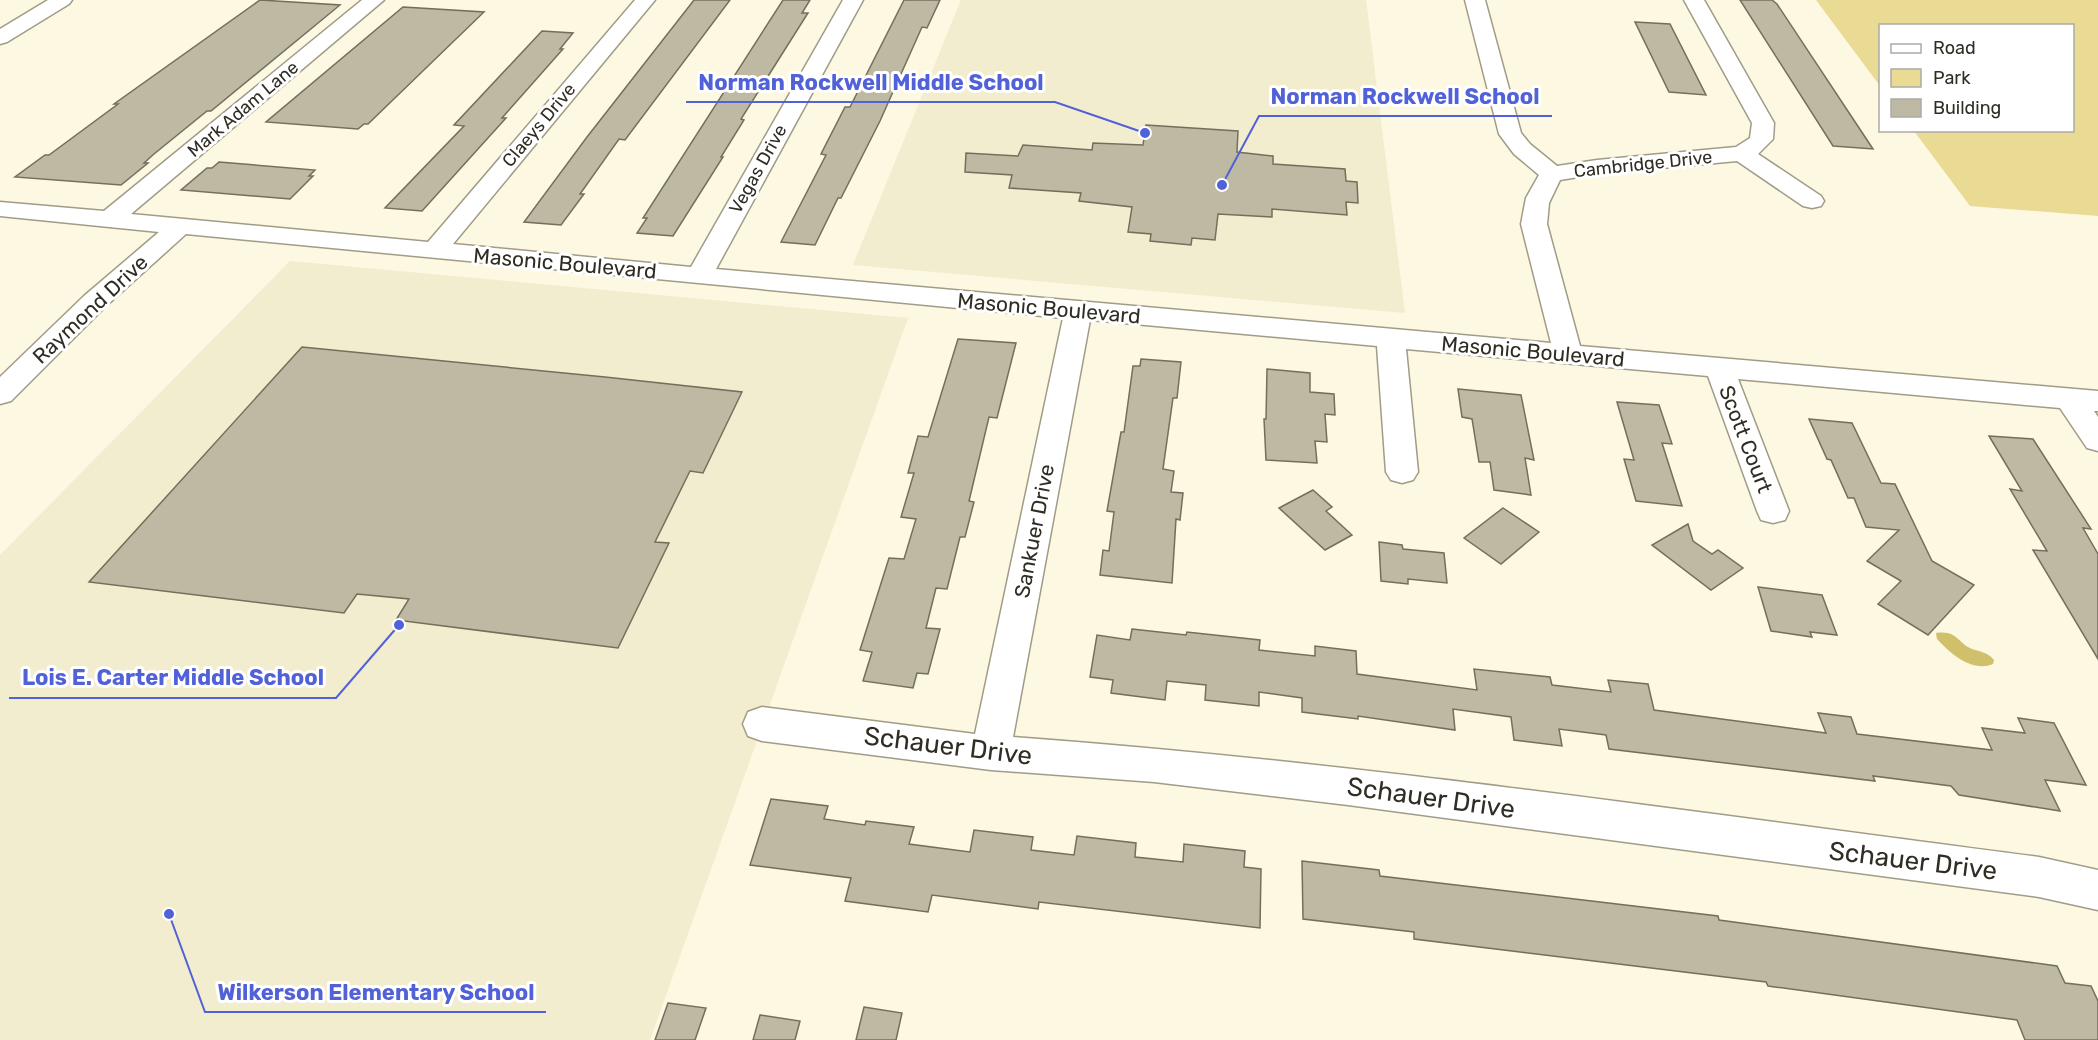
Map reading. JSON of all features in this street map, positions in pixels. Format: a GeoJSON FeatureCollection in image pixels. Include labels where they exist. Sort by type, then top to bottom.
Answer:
{"type":"FeatureCollection","features":[{"type":"Feature","properties":{"kind":"street"},"geometry":{"type":"LineString","coordinates":[[0,38],[62,0]]}},
{"type":"Feature","properties":{"kind":"street","name":"Mark Adam Lane"},"geometry":{"type":"LineString","coordinates":[[111,218],[374,0]]}},
{"type":"Feature","properties":{"kind":"street","name":"Claeys Drive"},"geometry":{"type":"LineString","coordinates":[[434,251],[645,0]]}},
{"type":"Feature","properties":{"kind":"street","name":"Vegas Drive"},"geometry":{"type":"LineString","coordinates":[[699,276],[853,0]]}},
{"type":"Feature","properties":{"kind":"street"},"geometry":{"type":"LineString","coordinates":[[1474,0],[1510,134],[1522,149],[1552,174]]}},
{"type":"Feature","properties":{"kind":"street","name":"Cambridge Drive"},"geometry":{"type":"LineString","coordinates":[[1568,354],[1534,224],[1534,207],[1538,192],[1552,174],[1617,165],[1742,154],[1760,142],[1764,131],[1763,123],[1694,0]]}},
{"type":"Feature","properties":{"kind":"street"},"geometry":{"type":"LineString","coordinates":[[1742,154],[1812,201]]}},
{"type":"Feature","properties":{"kind":"street","name":"Masonic Boulevard"},"geometry":{"type":"LineString","coordinates":[[0,208],[699,276],[2083,400]]}},
{"type":"Feature","properties":{"kind":"street","name":"Raymond Drive"},"geometry":{"type":"LineString","coordinates":[[0,394],[94,302],[182,225]]}},
{"type":"Feature","properties":{"kind":"street","name":"Sankuer Drive"},"geometry":{"type":"LineString","coordinates":[[991,753],[1078,310]]}},
{"type":"Feature","properties":{"kind":"street"},"geometry":{"type":"LineString","coordinates":[[1391,338],[1402,472]]}},
{"type":"Feature","properties":{"kind":"street","name":"Scott Court"},"geometry":{"type":"LineString","coordinates":[[1719,367],[1773,511]]}},
{"type":"Feature","properties":{"kind":"street"},"geometry":{"type":"LineString","coordinates":[[2083,400],[2098,440]]}},
{"type":"Feature","properties":{"kind":"street","name":"Schauer Drive"},"geometry":{"type":"LineString","coordinates":[[762,724],[991,753],[1154,765],[1348,787],[2039,877],[2098,890]]}},
{"type":"Feature","properties":{"kind":"shaded area"},"geometry":{"type":"Polygon","coordinates":[[[961,0],[1366,0],[1405,313],[853,265],[961,0]]]}},
{"type":"Feature","properties":{"kind":"shaded area"},"geometry":{"type":"Polygon","coordinates":[[[290,261],[908,318],[650,1040],[0,1040],[0,555],[290,261]]]}},
{"type":"Feature","properties":{"kind":"shaded area"},"geometry":{"type":"Polygon","coordinates":[[[1936,633],[1953,635],[1972,649],[1989,655],[1994,660],[1993,664],[1977,666],[1969,664],[1948,650],[1937,639],[1936,633]]]}},
{"type":"Feature","properties":{"kind":"green space"},"geometry":{"type":"Polygon","coordinates":[[[1816,0],[2098,0],[2098,216],[1970,206],[1915,132],[2074,132],[2074,24],[1879,24],[1879,85],[1816,0]]]}},
{"type":"Feature","properties":{"kind":"building"},"geometry":{"type":"Polygon","coordinates":[[[260,0],[340,5],[211,111],[207,111],[154,154],[144,163],[148,163],[121,185],[15,177],[45,155],[49,155],[118,104],[114,104],[260,0]]]}},
{"type":"Feature","properties":{"kind":"building"},"geometry":{"type":"Polygon","coordinates":[[[694,0],[730,0],[625,140],[619,139],[561,225],[524,222],[587,137],[694,0]]]}},
{"type":"Feature","properties":{"kind":"building"},"geometry":{"type":"Polygon","coordinates":[[[783,0],[810,0],[802,13],[808,13],[741,119],[744,120],[721,157],[723,157],[673,236],[637,233],[647,218],[643,218],[783,0]]]}},
{"type":"Feature","properties":{"kind":"building"},"geometry":{"type":"Polygon","coordinates":[[[904,0],[940,0],[927,28],[922,27],[880,121],[815,245],[781,242],[826,155],[821,154],[845,107],[850,107],[904,0]]]}},
{"type":"Feature","properties":{"kind":"building"},"geometry":{"type":"Polygon","coordinates":[[[1740,0],[1772,0],[1777,4],[1873,149],[1833,146],[1740,0]]]}},
{"type":"Feature","properties":{"kind":"building"},"geometry":{"type":"Polygon","coordinates":[[[403,7],[484,12],[368,124],[358,129],[266,122],[403,7]]]}},
{"type":"Feature","properties":{"kind":"building"},"geometry":{"type":"Polygon","coordinates":[[[1635,22],[1670,24],[1706,95],[1669,92],[1635,22]]]}},
{"type":"Feature","properties":{"kind":"building"},"geometry":{"type":"Polygon","coordinates":[[[542,31],[573,33],[560,49],[563,49],[502,118],[506,118],[422,211],[385,208],[464,126],[454,125],[542,31]]]}},
{"type":"Feature","properties":{"kind":"building"},"geometry":{"type":"Polygon","coordinates":[[[1146,125],[1238,131],[1237,152],[1273,156],[1273,164],[1345,169],[1346,181],[1357,182],[1358,203],[1346,202],[1347,215],[1272,209],[1272,217],[1218,214],[1215,240],[1192,238],[1191,245],[1150,241],[1151,234],[1128,232],[1132,207],[1079,201],[1081,193],[1009,188],[1012,175],[965,172],[966,153],[1018,156],[1023,145],[1092,150],[1093,143],[1143,145],[1146,125]]]}},
{"type":"Feature","properties":{"kind":"building"},"geometry":{"type":"Polygon","coordinates":[[[219,162],[315,170],[309,176],[313,176],[290,199],[181,190],[207,168],[212,168],[219,162]]]}},
{"type":"Feature","properties":{"kind":"building"},"geometry":{"type":"Polygon","coordinates":[[[958,339],[1016,343],[997,418],[989,417],[969,501],[974,502],[965,537],[960,537],[947,589],[936,588],[926,628],[940,629],[928,674],[917,673],[913,688],[863,681],[872,652],[860,650],[889,558],[904,559],[916,519],[901,517],[914,473],[908,473],[918,436],[928,437],[958,339]]]}},
{"type":"Feature","properties":{"kind":"building"},"geometry":{"type":"Polygon","coordinates":[[[302,347],[742,392],[703,473],[690,471],[655,542],[669,543],[618,648],[396,620],[409,599],[357,594],[344,613],[89,582],[302,347]]]}},
{"type":"Feature","properties":{"kind":"building"},"geometry":{"type":"Polygon","coordinates":[[[1141,359],[1181,362],[1177,398],[1173,398],[1163,469],[1174,471],[1171,492],[1183,493],[1180,520],[1176,519],[1172,583],[1100,575],[1103,550],[1109,551],[1114,512],[1107,511],[1121,432],[1124,432],[1133,366],[1140,366],[1141,359]]]}},
{"type":"Feature","properties":{"kind":"building"},"geometry":{"type":"Polygon","coordinates":[[[1267,369],[1310,373],[1310,392],[1334,394],[1335,415],[1325,414],[1327,442],[1315,441],[1317,463],[1266,460],[1264,419],[1266,419],[1267,369]]]}},
{"type":"Feature","properties":{"kind":"building"},"geometry":{"type":"Polygon","coordinates":[[[1458,389],[1521,395],[1534,460],[1525,458],[1531,495],[1494,490],[1490,462],[1479,462],[1472,419],[1462,417],[1458,389]]]}},
{"type":"Feature","properties":{"kind":"building"},"geometry":{"type":"Polygon","coordinates":[[[1617,402],[1659,405],[1672,444],[1662,443],[1682,506],[1636,501],[1624,459],[1634,460],[1617,402]]]}},
{"type":"Feature","properties":{"kind":"building"},"geometry":{"type":"Polygon","coordinates":[[[1809,419],[1852,423],[1881,483],[1895,484],[1932,561],[1974,585],[1928,635],[1878,604],[1901,581],[1867,561],[1899,530],[1866,527],[1854,498],[1848,498],[1809,419]]]}},
{"type":"Feature","properties":{"kind":"building"},"geometry":{"type":"Polygon","coordinates":[[[1989,436],[2033,439],[2091,529],[2083,528],[2098,554],[2098,659],[2033,550],[2047,551],[2010,489],[2022,491],[1989,436]]]}},
{"type":"Feature","properties":{"kind":"building"},"geometry":{"type":"Polygon","coordinates":[[[1313,490],[1332,507],[1326,511],[1352,535],[1325,550],[1279,508],[1313,490]]]}},
{"type":"Feature","properties":{"kind":"building"},"geometry":{"type":"Polygon","coordinates":[[[1503,508],[1539,532],[1501,564],[1464,538],[1503,508]]]}},
{"type":"Feature","properties":{"kind":"building"},"geometry":{"type":"Polygon","coordinates":[[[1688,524],[1693,541],[1712,554],[1718,550],[1743,568],[1711,590],[1652,545],[1688,524]]]}},
{"type":"Feature","properties":{"kind":"building"},"geometry":{"type":"Polygon","coordinates":[[[1379,542],[1402,545],[1403,549],[1444,553],[1447,583],[1408,579],[1408,584],[1381,581],[1379,542]]]}},
{"type":"Feature","properties":{"kind":"building"},"geometry":{"type":"Polygon","coordinates":[[[1758,587],[1822,595],[1837,635],[1810,632],[1812,637],[1771,631],[1758,587]]]}},
{"type":"Feature","properties":{"kind":"building"},"geometry":{"type":"Polygon","coordinates":[[[1132,629],[1260,640],[1259,650],[1315,656],[1315,646],[1356,651],[1357,674],[1477,690],[1474,669],[1550,677],[1552,685],[1611,692],[1608,680],[1648,684],[1654,710],[1826,733],[1818,713],[1851,717],[1857,734],[1992,750],[1982,728],[2025,733],[2018,718],[2054,723],[2086,785],[2045,780],[2060,811],[1959,795],[1951,786],[1873,776],[1875,781],[1609,749],[1606,735],[1559,729],[1562,746],[1514,740],[1511,717],[1453,709],[1455,730],[1358,716],[1358,719],[1302,712],[1302,698],[1259,692],[1259,706],[1205,700],[1206,685],[1167,681],[1165,700],[1111,693],[1113,680],[1090,677],[1097,635],[1130,640],[1132,629]]]}},
{"type":"Feature","properties":{"kind":"building"},"geometry":{"type":"Polygon","coordinates":[[[771,799],[828,806],[824,819],[865,825],[866,821],[914,827],[909,844],[970,852],[974,830],[1033,837],[1031,850],[1074,855],[1077,836],[1136,843],[1135,857],[1183,862],[1184,844],[1245,851],[1244,867],[1261,869],[1260,928],[1039,902],[1038,909],[932,895],[928,912],[845,901],[851,878],[750,865],[771,799]]]}},
{"type":"Feature","properties":{"kind":"building"},"geometry":{"type":"Polygon","coordinates":[[[1302,861],[1379,870],[1380,876],[1718,916],[1719,920],[2057,966],[2065,983],[2091,986],[2098,1001],[2098,1040],[2025,1040],[2017,1020],[1768,986],[1766,982],[1414,939],[1414,932],[1303,919],[1302,861]]]}},
{"type":"Feature","properties":{"kind":"building"},"geometry":{"type":"Polygon","coordinates":[[[668,1003],[706,1008],[695,1040],[655,1040],[668,1003]]]}},
{"type":"Feature","properties":{"kind":"building"},"geometry":{"type":"Polygon","coordinates":[[[864,1007],[902,1013],[896,1040],[856,1040],[864,1007]]]}},
{"type":"Feature","properties":{"kind":"building"},"geometry":{"type":"Polygon","coordinates":[[[760,1015],[800,1021],[795,1040],[753,1040],[760,1015]]]}},
{"type":"Feature","properties":{"kind":"place","name":"Norman Rockwell Middle School"},"geometry":{"type":"Point","coordinates":[1145,133]}},
{"type":"Feature","properties":{"kind":"place","name":"Norman Rockwell School"},"geometry":{"type":"Point","coordinates":[1222,185]}},
{"type":"Feature","properties":{"kind":"place","name":"Lois E. Carter Middle School"},"geometry":{"type":"Point","coordinates":[399,625]}},
{"type":"Feature","properties":{"kind":"place","name":"Wilkerson Elementary School"},"geometry":{"type":"Point","coordinates":[169,914]}}]}
